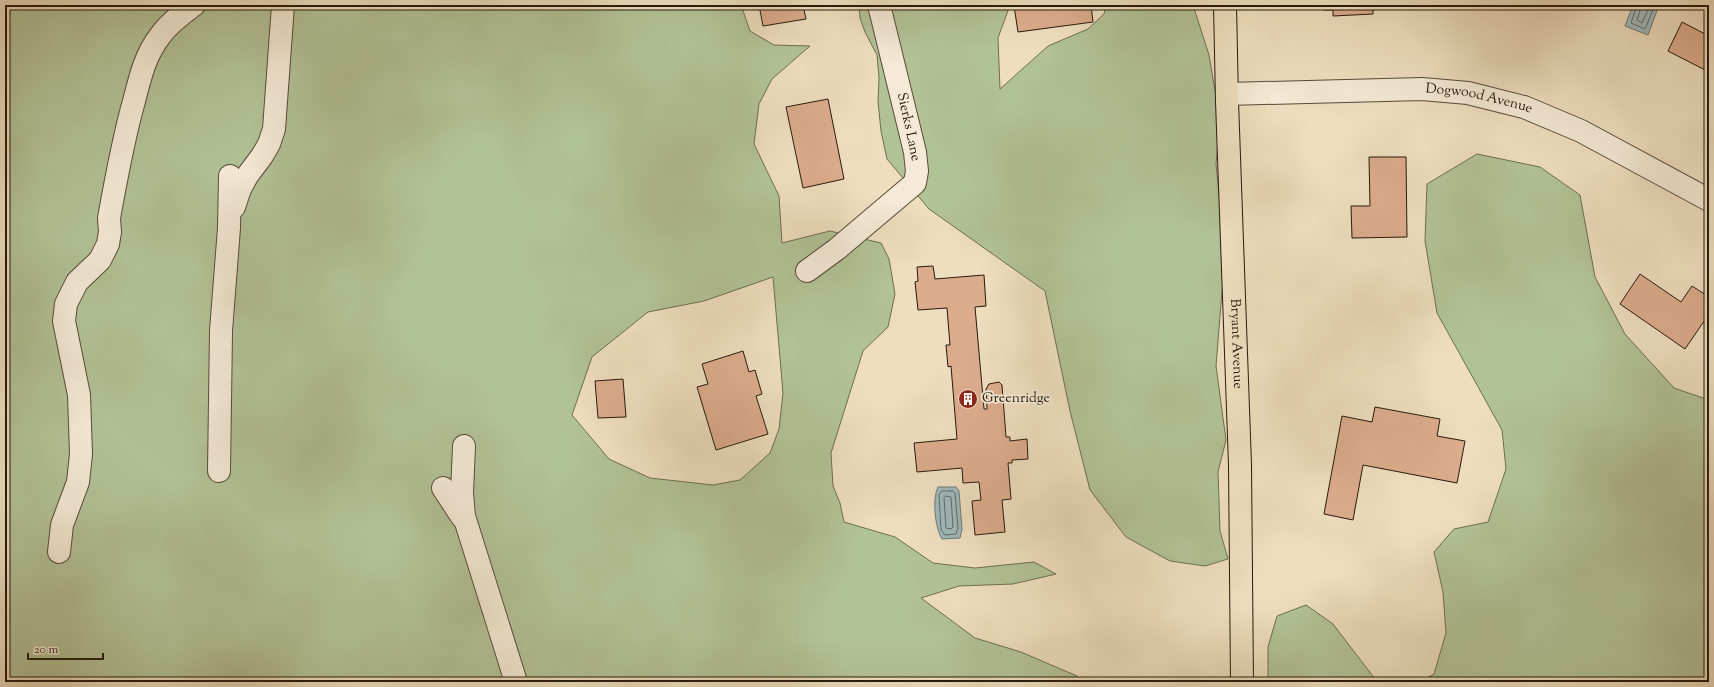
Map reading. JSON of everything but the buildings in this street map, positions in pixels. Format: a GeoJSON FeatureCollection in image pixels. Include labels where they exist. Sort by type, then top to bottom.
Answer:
{"type":"FeatureCollection","features":[{"type":"Feature","properties":{"kind":"main road","name":"Bryant Avenue"},"geometry":{"type":"LineString","coordinates":[[1225,5],[1240,457],[1242,682]]}},
{"type":"Feature","properties":{"kind":"street"},"geometry":{"type":"LineString","coordinates":[[59,552],[62,526],[78,482],[82,454],[79,395],[64,321],[66,304],[77,282],[100,260],[108,244],[110,218],[127,127],[141,75],[149,53],[160,35],[194,5]]}},
{"type":"Feature","properties":{"kind":"street"},"geometry":{"type":"LineString","coordinates":[[229,228],[240,189],[269,144],[274,129],[283,5]]}},
{"type":"Feature","properties":{"kind":"street","name":"Sierks Lane"},"geometry":{"type":"LineString","coordinates":[[807,271],[837,249],[915,183],[917,170],[915,152],[879,5]]}},
{"type":"Feature","properties":{"kind":"street","name":"Dogwood Avenue"},"geometry":{"type":"LineString","coordinates":[[1227,94],[1422,89],[1468,93],[1524,107],[1581,131],[1709,200]]}},
{"type":"Feature","properties":{"kind":"street"},"geometry":{"type":"LineString","coordinates":[[220,471],[221,331],[229,228],[230,176]]}},
{"type":"Feature","properties":{"kind":"street"},"geometry":{"type":"LineString","coordinates":[[464,446],[462,493],[464,516],[516,682]]}},
{"type":"Feature","properties":{"kind":"street"},"geometry":{"type":"LineString","coordinates":[[443,488],[456,505],[468,528]]}},
{"type":"Feature","properties":{"kind":"green space"},"geometry":{"type":"Polygon","coordinates":[[[5,5],[741,5],[750,31],[774,45],[810,46],[772,79],[759,104],[754,144],[779,196],[782,243],[830,231],[881,243],[889,259],[895,294],[888,327],[863,351],[831,453],[833,486],[840,503],[844,522],[895,537],[933,563],[975,568],[1034,562],[1056,574],[1013,584],[959,586],[921,598],[975,638],[1021,652],[1077,676],[1082,682],[5,682],[5,5]],[[773,277],[704,301],[648,312],[592,357],[572,415],[609,459],[650,478],[713,485],[740,480],[770,453],[779,429],[783,393],[773,277]]]}},
{"type":"Feature","properties":{"kind":"green space"},"geometry":{"type":"Polygon","coordinates":[[[859,5],[1010,5],[998,38],[1000,89],[1048,46],[1088,29],[1104,14],[1106,5],[1193,5],[1209,55],[1220,120],[1216,164],[1225,254],[1216,366],[1226,440],[1218,472],[1220,531],[1228,559],[1205,566],[1170,561],[1126,537],[1090,490],[1070,411],[1045,291],[929,209],[887,159],[881,131],[878,102],[879,78],[877,55],[865,32],[860,18],[859,5]]]}},
{"type":"Feature","properties":{"kind":"green space"},"geometry":{"type":"Polygon","coordinates":[[[1477,154],[1540,167],[1580,195],[1595,277],[1625,334],[1674,388],[1709,400],[1709,682],[1420,682],[1434,674],[1446,633],[1443,592],[1434,552],[1454,529],[1488,522],[1506,469],[1502,430],[1437,313],[1425,241],[1427,184],[1477,154]]]}},
{"type":"Feature","properties":{"kind":"green space"},"geometry":{"type":"Polygon","coordinates":[[[1306,605],[1333,624],[1375,679],[1384,682],[1268,682],[1268,647],[1277,616],[1306,605]]]}},
{"type":"Feature","properties":{"kind":"water"},"geometry":{"type":"Polygon","coordinates":[[[1633,5],[1659,5],[1648,35],[1625,26],[1633,5]]]}},
{"type":"Feature","properties":{"kind":"water"},"geometry":{"type":"Polygon","coordinates":[[[938,487],[956,487],[959,491],[962,529],[960,538],[942,539],[935,513],[935,499],[938,487]]]}},
{"type":"Feature","properties":{"kind":"place","name":"Greenridge"},"geometry":{"type":"Point","coordinates":[968,399]}}]}
